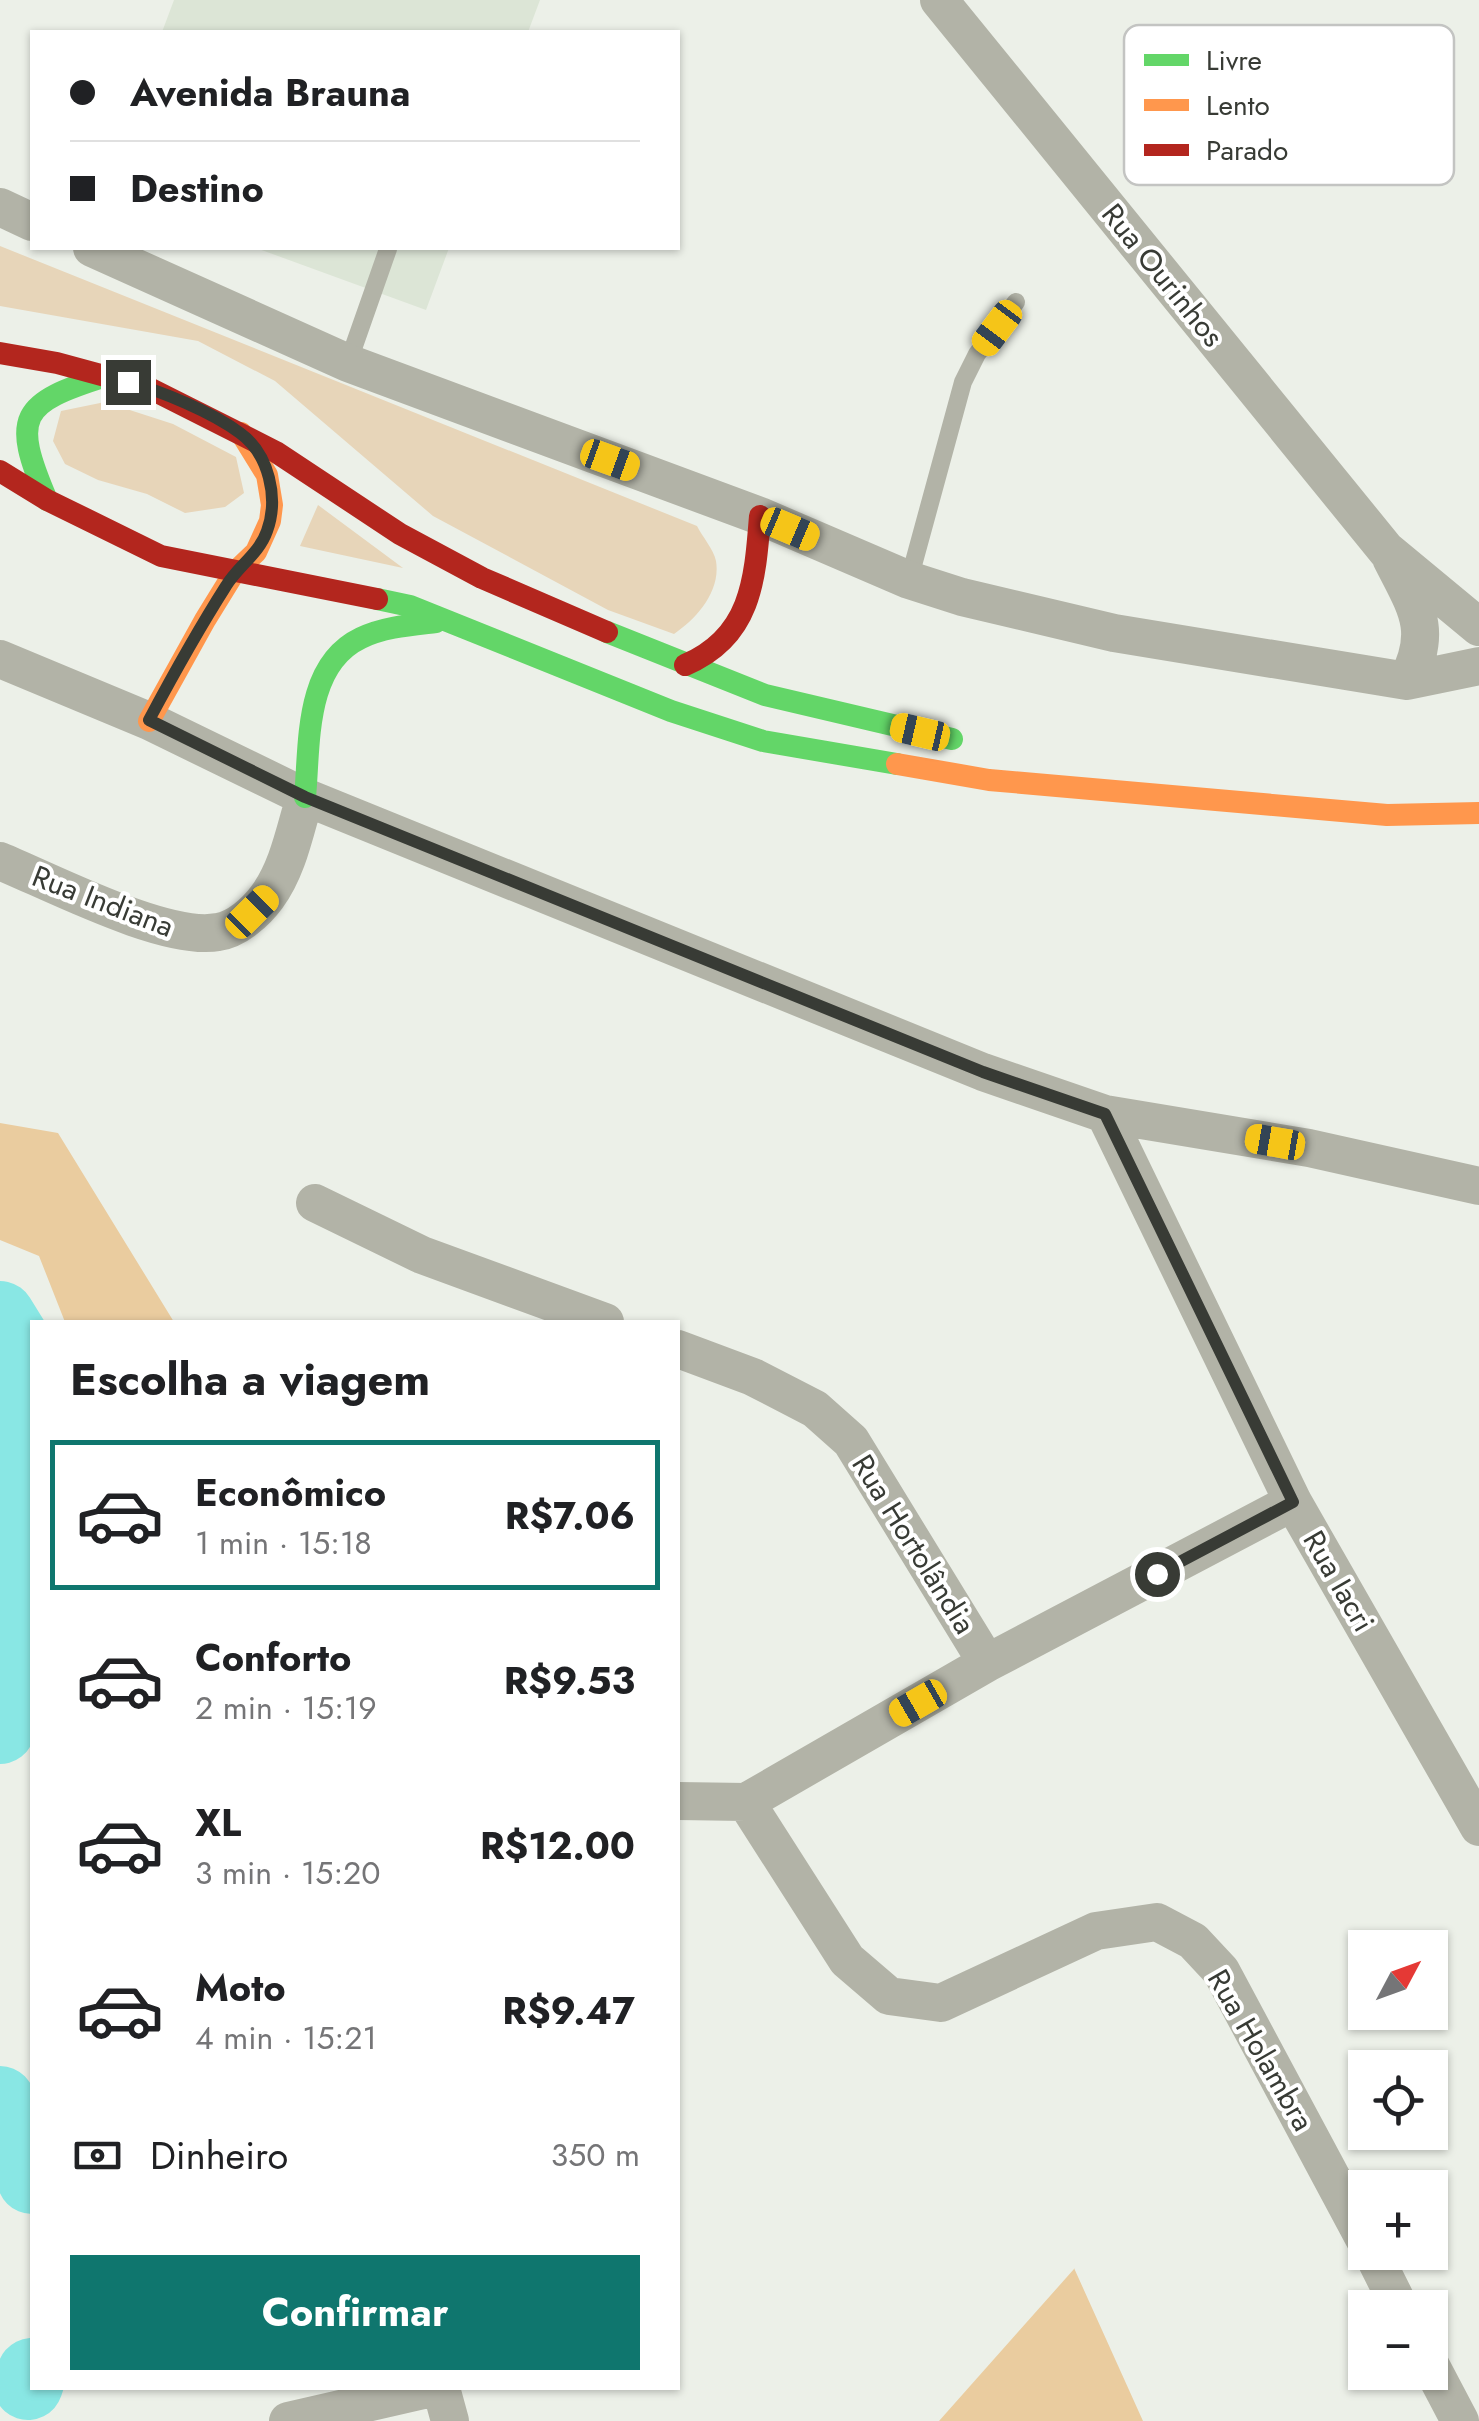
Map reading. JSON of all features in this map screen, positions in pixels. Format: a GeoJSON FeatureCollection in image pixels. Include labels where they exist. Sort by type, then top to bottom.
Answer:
{"type":"FeatureCollection","features":[{"type":"Feature","properties":{"kind":"main road"},"geometry":{"type":"LineString","coordinates":[[0,353],[149,388],[276,452],[400,534],[482,578],[684,665],[765,695],[978,745]]}},
{"type":"Feature","properties":{"kind":"main road"},"geometry":{"type":"LineString","coordinates":[[47,500],[25,451],[28,419],[42,400],[62,388],[106,376]]}},
{"type":"Feature","properties":{"kind":"main road"},"geometry":{"type":"LineString","coordinates":[[149,720],[194,636],[234,573],[254,555],[267,532],[273,506],[270,479],[259,454],[241,433]]}},
{"type":"Feature","properties":{"kind":"main road"},"geometry":{"type":"LineString","coordinates":[[0,472],[47,500],[161,556],[410,606],[671,711],[763,741],[989,780],[1387,815],[1479,813]]}},
{"type":"Feature","properties":{"kind":"main road"},"geometry":{"type":"LineString","coordinates":[[684,665],[716,650],[740,617],[756,577],[760,516]]}},
{"type":"Feature","properties":{"kind":"main road"},"geometry":{"type":"LineString","coordinates":[[161,556],[194,636]]}},
{"type":"Feature","properties":{"kind":"main road"},"geometry":{"type":"LineString","coordinates":[[305,797],[314,699],[326,668],[346,644],[385,627],[454,621]]}},
{"type":"Feature","properties":{"kind":"main road"},"geometry":{"type":"LineString","coordinates":[[1031,762],[1117,790]]}},
{"type":"Feature","properties":{"kind":"street","name":"Rua Ourinhos"},"geometry":{"type":"LineString","coordinates":[[939,0],[1386,550],[1479,628]]}},
{"type":"Feature","properties":{"kind":"street"},"geometry":{"type":"LineString","coordinates":[[0,207],[30,221]]}},
{"type":"Feature","properties":{"kind":"street"},"geometry":{"type":"LineString","coordinates":[[96,250],[348,363],[760,516],[909,580],[962,596],[1114,633],[1407,681],[1479,666]]}},
{"type":"Feature","properties":{"kind":"street","name":"Rua Ourinhos"},"geometry":{"type":"LineString","coordinates":[[1386,550],[1418,616],[1422,644],[1407,681]]}},
{"type":"Feature","properties":{"kind":"street"},"geometry":{"type":"LineString","coordinates":[[0,659],[149,720],[305,797],[983,1072],[1105,1114],[1309,1148],[1478,1189]]}},
{"type":"Feature","properties":{"kind":"street","name":"Rua Indiana"},"geometry":{"type":"LineString","coordinates":[[0,861],[141,919],[188,932],[217,933],[238,926],[267,897],[287,858],[305,797]]}},
{"type":"Feature","properties":{"kind":"street","name":"Rua Iacri"},"geometry":{"type":"LineString","coordinates":[[1105,1114],[1293,1502],[1479,1827]]}},
{"type":"Feature","properties":{"kind":"street"},"geometry":{"type":"LineString","coordinates":[[316,1204],[422,1255],[600,1320]]}},
{"type":"Feature","properties":{"kind":"street","name":"Rua Hortolândia"},"geometry":{"type":"LineString","coordinates":[[680,1350],[753,1377],[815,1410],[851,1441],[987,1663]]}},
{"type":"Feature","properties":{"kind":"street"},"geometry":{"type":"LineString","coordinates":[[680,1801],[746,1802],[987,1663],[1293,1502]]}},
{"type":"Feature","properties":{"kind":"street","name":"Rua Holambra"},"geometry":{"type":"LineString","coordinates":[[746,1802],[848,1960],[890,1996],[941,2003],[1096,1932],[1157,1922],[1193,1941],[1230,1986],[1348,2208]]}},
{"type":"Feature","properties":{"kind":"street"},"geometry":{"type":"LineString","coordinates":[[288,2421],[423,2390]]}},
{"type":"Feature","properties":{"kind":"street"},"geometry":{"type":"LineString","coordinates":[[441,2390],[450,2421]]}},
{"type":"Feature","properties":{"kind":"street"},"geometry":{"type":"LineString","coordinates":[[1444,2390],[1460,2421]]}},
{"type":"Feature","properties":{"kind":"lane"},"geometry":{"type":"LineString","coordinates":[[348,363],[388,250]]}},
{"type":"Feature","properties":{"kind":"lane"},"geometry":{"type":"LineString","coordinates":[[909,580],[963,382],[1016,302]]}},
{"type":"Feature","properties":{"kind":"shaded area"},"geometry":{"type":"Polygon","coordinates":[[[174,0],[540,0],[529,30],[163,30],[174,0]]]}},
{"type":"Feature","properties":{"kind":"shaded area"},"geometry":{"type":"Polygon","coordinates":[[[0,246],[697,526],[716,561],[711,594],[691,621],[674,634],[608,610],[433,516],[275,381],[198,341],[0,306],[0,246]]]}},
{"type":"Feature","properties":{"kind":"shaded area"},"geometry":{"type":"Polygon","coordinates":[[[261,250],[448,250],[426,310],[261,250]]]}},
{"type":"Feature","properties":{"kind":"shaded area"},"geometry":{"type":"Polygon","coordinates":[[[105,402],[173,424],[236,457],[244,493],[225,507],[185,513],[147,494],[98,480],[65,464],[53,441],[61,411],[105,402]]]}},
{"type":"Feature","properties":{"kind":"shaded area"},"geometry":{"type":"Polygon","coordinates":[[[318,505],[403,568],[300,546],[318,505]]]}},
{"type":"Feature","properties":{"kind":"shaded area"},"geometry":{"type":"Polygon","coordinates":[[[0,1123],[58,1133],[173,1320],[64,1320],[39,1256],[0,1240],[0,1123]]]}},
{"type":"Feature","properties":{"kind":"shaded area"},"geometry":{"type":"Polygon","coordinates":[[[1074,2269],[1143,2421],[939,2421],[1074,2269]]]}},
{"type":"Feature","properties":{"kind":"waterway"},"geometry":{"type":"LineString","coordinates":[[0,1316],[26,1358],[29,1493],[0,1729]]}},
{"type":"Feature","properties":{"kind":"waterway"},"geometry":{"type":"LineString","coordinates":[[0,2101],[30,2174]]}},
{"type":"Feature","properties":{"kind":"waterway"},"geometry":{"type":"LineString","coordinates":[[28,2385],[30,2379]]}},
{"type":"Feature","properties":{"kind":"traffic: fast"},"geometry":{"type":"LineString","coordinates":[[47,500],[29,449],[27,431],[31,417],[55,395],[106,376]]}},
{"type":"Feature","properties":{"kind":"traffic: fast"},"geometry":{"type":"LineString","coordinates":[[377,599],[410,606],[671,711],[763,741],[897,764]]}},
{"type":"Feature","properties":{"kind":"traffic: fast"},"geometry":{"type":"LineString","coordinates":[[305,797],[314,708],[329,667],[342,650],[370,634],[436,622]]}},
{"type":"Feature","properties":{"kind":"traffic: fast"},"geometry":{"type":"LineString","coordinates":[[607,632],[765,695],[952,739]]}},
{"type":"Feature","properties":{"kind":"traffic: slow"},"geometry":{"type":"LineString","coordinates":[[149,721],[205,620],[234,573],[256,552],[270,521],[272,505],[267,475],[241,433]]}},
{"type":"Feature","properties":{"kind":"traffic: slow"},"geometry":{"type":"LineString","coordinates":[[897,764],[989,780],[1387,815],[1479,813]]}},
{"type":"Feature","properties":{"kind":"traffic: jam"},"geometry":{"type":"LineString","coordinates":[[0,353],[57,363],[149,388],[276,452],[400,534],[482,578],[607,632]]}},
{"type":"Feature","properties":{"kind":"traffic: jam"},"geometry":{"type":"LineString","coordinates":[[0,471],[47,500],[161,556],[377,599]]}},
{"type":"Feature","properties":{"kind":"traffic: jam"},"geometry":{"type":"LineString","coordinates":[[685,665],[707,653],[736,623],[751,584],[760,516]]}},
{"type":"Feature","properties":{"kind":"route"},"geometry":{"type":"LineString","coordinates":[[128,382],[149,388],[241,433],[259,454],[270,479],[273,506],[267,532],[254,555],[234,573],[194,636],[149,720],[305,797],[983,1072],[1105,1114],[1293,1502],[1157,1574]]}}]}
